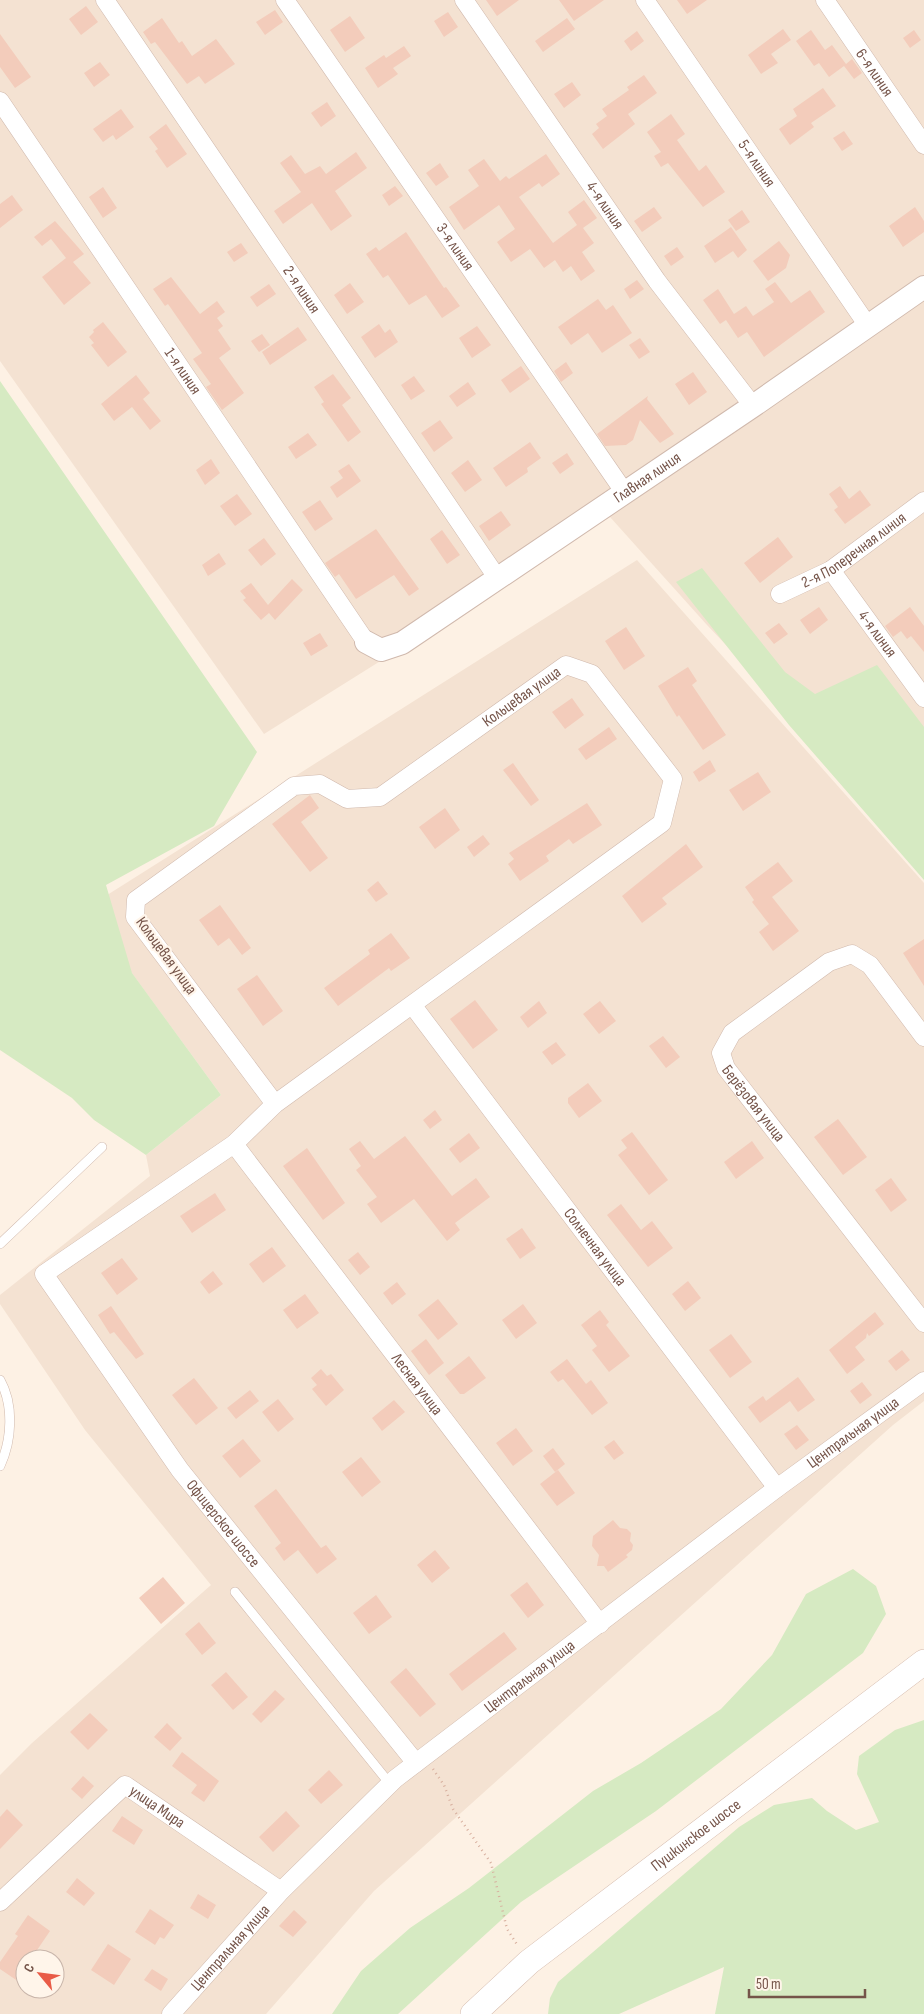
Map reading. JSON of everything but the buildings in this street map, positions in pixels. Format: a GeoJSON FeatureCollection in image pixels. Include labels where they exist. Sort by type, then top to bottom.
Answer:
{"type":"FeatureCollection","features":[{"type":"Feature","properties":{"kind":"main road","name":"Пушкинское шоссе"},"geometry":{"type":"LineString","coordinates":[[473,2014],[529,1962],[924,1662]]}},
{"type":"Feature","properties":{"kind":"street","name":"2-я линия"},"geometry":{"type":"LineString","coordinates":[[105,0],[498,579]]}},
{"type":"Feature","properties":{"kind":"street","name":"3-я линия"},"geometry":{"type":"LineString","coordinates":[[285,0],[624,493]]}},
{"type":"Feature","properties":{"kind":"street","name":"4-я линия"},"geometry":{"type":"LineString","coordinates":[[464,0],[658,281],[753,406]]}},
{"type":"Feature","properties":{"kind":"street","name":"5-я линия"},"geometry":{"type":"LineString","coordinates":[[645,0],[868,326]]}},
{"type":"Feature","properties":{"kind":"street","name":"6-я линия"},"geometry":{"type":"LineString","coordinates":[[825,0],[924,144]]}},
{"type":"Feature","properties":{"kind":"street","name":"1-я линия"},"geometry":{"type":"LineString","coordinates":[[0,101],[366,642]]}},
{"type":"Feature","properties":{"kind":"street","name":"Главная линия"},"geometry":{"type":"LineString","coordinates":[[366,642],[381,650],[402,643],[753,406],[924,287]]}},
{"type":"Feature","properties":{"kind":"street","name":"2-я Поперечная линия"},"geometry":{"type":"LineString","coordinates":[[780,594],[831,570],[924,501]]}},
{"type":"Feature","properties":{"kind":"street","name":"4-я линия"},"geometry":{"type":"LineString","coordinates":[[831,570],[924,698]]}},
{"type":"Feature","properties":{"kind":"street","name":"Кольцевая улица"},"geometry":{"type":"LineString","coordinates":[[44,1274],[234,1144],[276,1104],[662,823],[673,779],[592,674],[566,665],[380,797],[347,799],[320,784],[294,786],[136,900],[135,917],[276,1104]]}},
{"type":"Feature","properties":{"kind":"street","name":"Берёзовая улица"},"geometry":{"type":"LineString","coordinates":[[924,1037],[870,965],[852,954],[829,962],[732,1033],[721,1053],[726,1068],[924,1323]]}},
{"type":"Feature","properties":{"kind":"street","name":"Солнечная улица"},"geometry":{"type":"LineString","coordinates":[[413,1006],[777,1488]]}},
{"type":"Feature","properties":{"kind":"street","name":"Лесная улица"},"geometry":{"type":"LineString","coordinates":[[234,1144],[600,1624]]}},
{"type":"Feature","properties":{"kind":"street","name":"Офицерское шоссе"},"geometry":{"type":"LineString","coordinates":[[44,1274],[180,1470],[416,1763]]}},
{"type":"Feature","properties":{"kind":"street","name":"Центральная улица"},"geometry":{"type":"LineString","coordinates":[[171,2014],[281,1891],[390,1784],[777,1488],[924,1381]]}},
{"type":"Feature","properties":{"kind":"street","name":"улица Мира"},"geometry":{"type":"LineString","coordinates":[[0,1902],[125,1785],[281,1891]]}},
{"type":"Feature","properties":{"kind":"lane"},"geometry":{"type":"LineString","coordinates":[[0,1244],[102,1148]]}},
{"type":"Feature","properties":{"kind":"lane"},"geometry":{"type":"LineString","coordinates":[[0,1380],[10,1405],[9,1437],[0,1466]]}},
{"type":"Feature","properties":{"kind":"lane"},"geometry":{"type":"LineString","coordinates":[[235,1592],[390,1784]]}},
{"type":"Feature","properties":{"kind":"path"},"geometry":{"type":"LineString","coordinates":[[416,1763],[430,1764],[444,1785],[453,1809],[491,1863],[507,1929],[529,1962]]}},
{"type":"Feature","properties":{"kind":"shaded area"},"geometry":{"type":"Polygon","coordinates":[[[0,0],[924,0],[924,852],[707,625],[610,517],[264,734],[0,361],[0,0]]]}},
{"type":"Feature","properties":{"kind":"shaded area"},"geometry":{"type":"Polygon","coordinates":[[[637,560],[924,883],[924,1401],[893,1425],[374,1891],[266,2014],[0,2014],[0,1775],[32,1743],[211,1585],[85,1430],[0,1304],[0,1295],[150,1176],[146,1155],[221,1095],[85,909],[637,560]]]}},
{"type":"Feature","properties":{"kind":"green space"},"geometry":{"type":"Polygon","coordinates":[[[0,381],[257,752],[214,826],[106,885],[132,973],[221,1095],[146,1155],[94,1120],[72,1098],[0,1050],[0,381]]]}},
{"type":"Feature","properties":{"kind":"green space"},"geometry":{"type":"Polygon","coordinates":[[[702,568],[785,672],[815,694],[877,665],[924,727],[924,880],[789,725],[676,582],[702,568]]]}},
{"type":"Feature","properties":{"kind":"green space"},"geometry":{"type":"Polygon","coordinates":[[[853,1569],[876,1586],[886,1614],[863,1653],[656,1811],[521,1902],[398,2014],[332,2014],[361,1971],[410,1928],[469,1888],[593,1791],[641,1763],[721,1709],[772,1655],[806,1594],[853,1569]]]}},
{"type":"Feature","properties":{"kind":"green space"},"geometry":{"type":"Polygon","coordinates":[[[924,1720],[924,2014],[715,2014],[724,1967],[619,2014],[548,2014],[550,1998],[558,1982],[739,1827],[774,1805],[812,1798],[827,1811],[856,1830],[879,1822],[857,1774],[859,1756],[895,1730],[924,1720]]]}}]}
